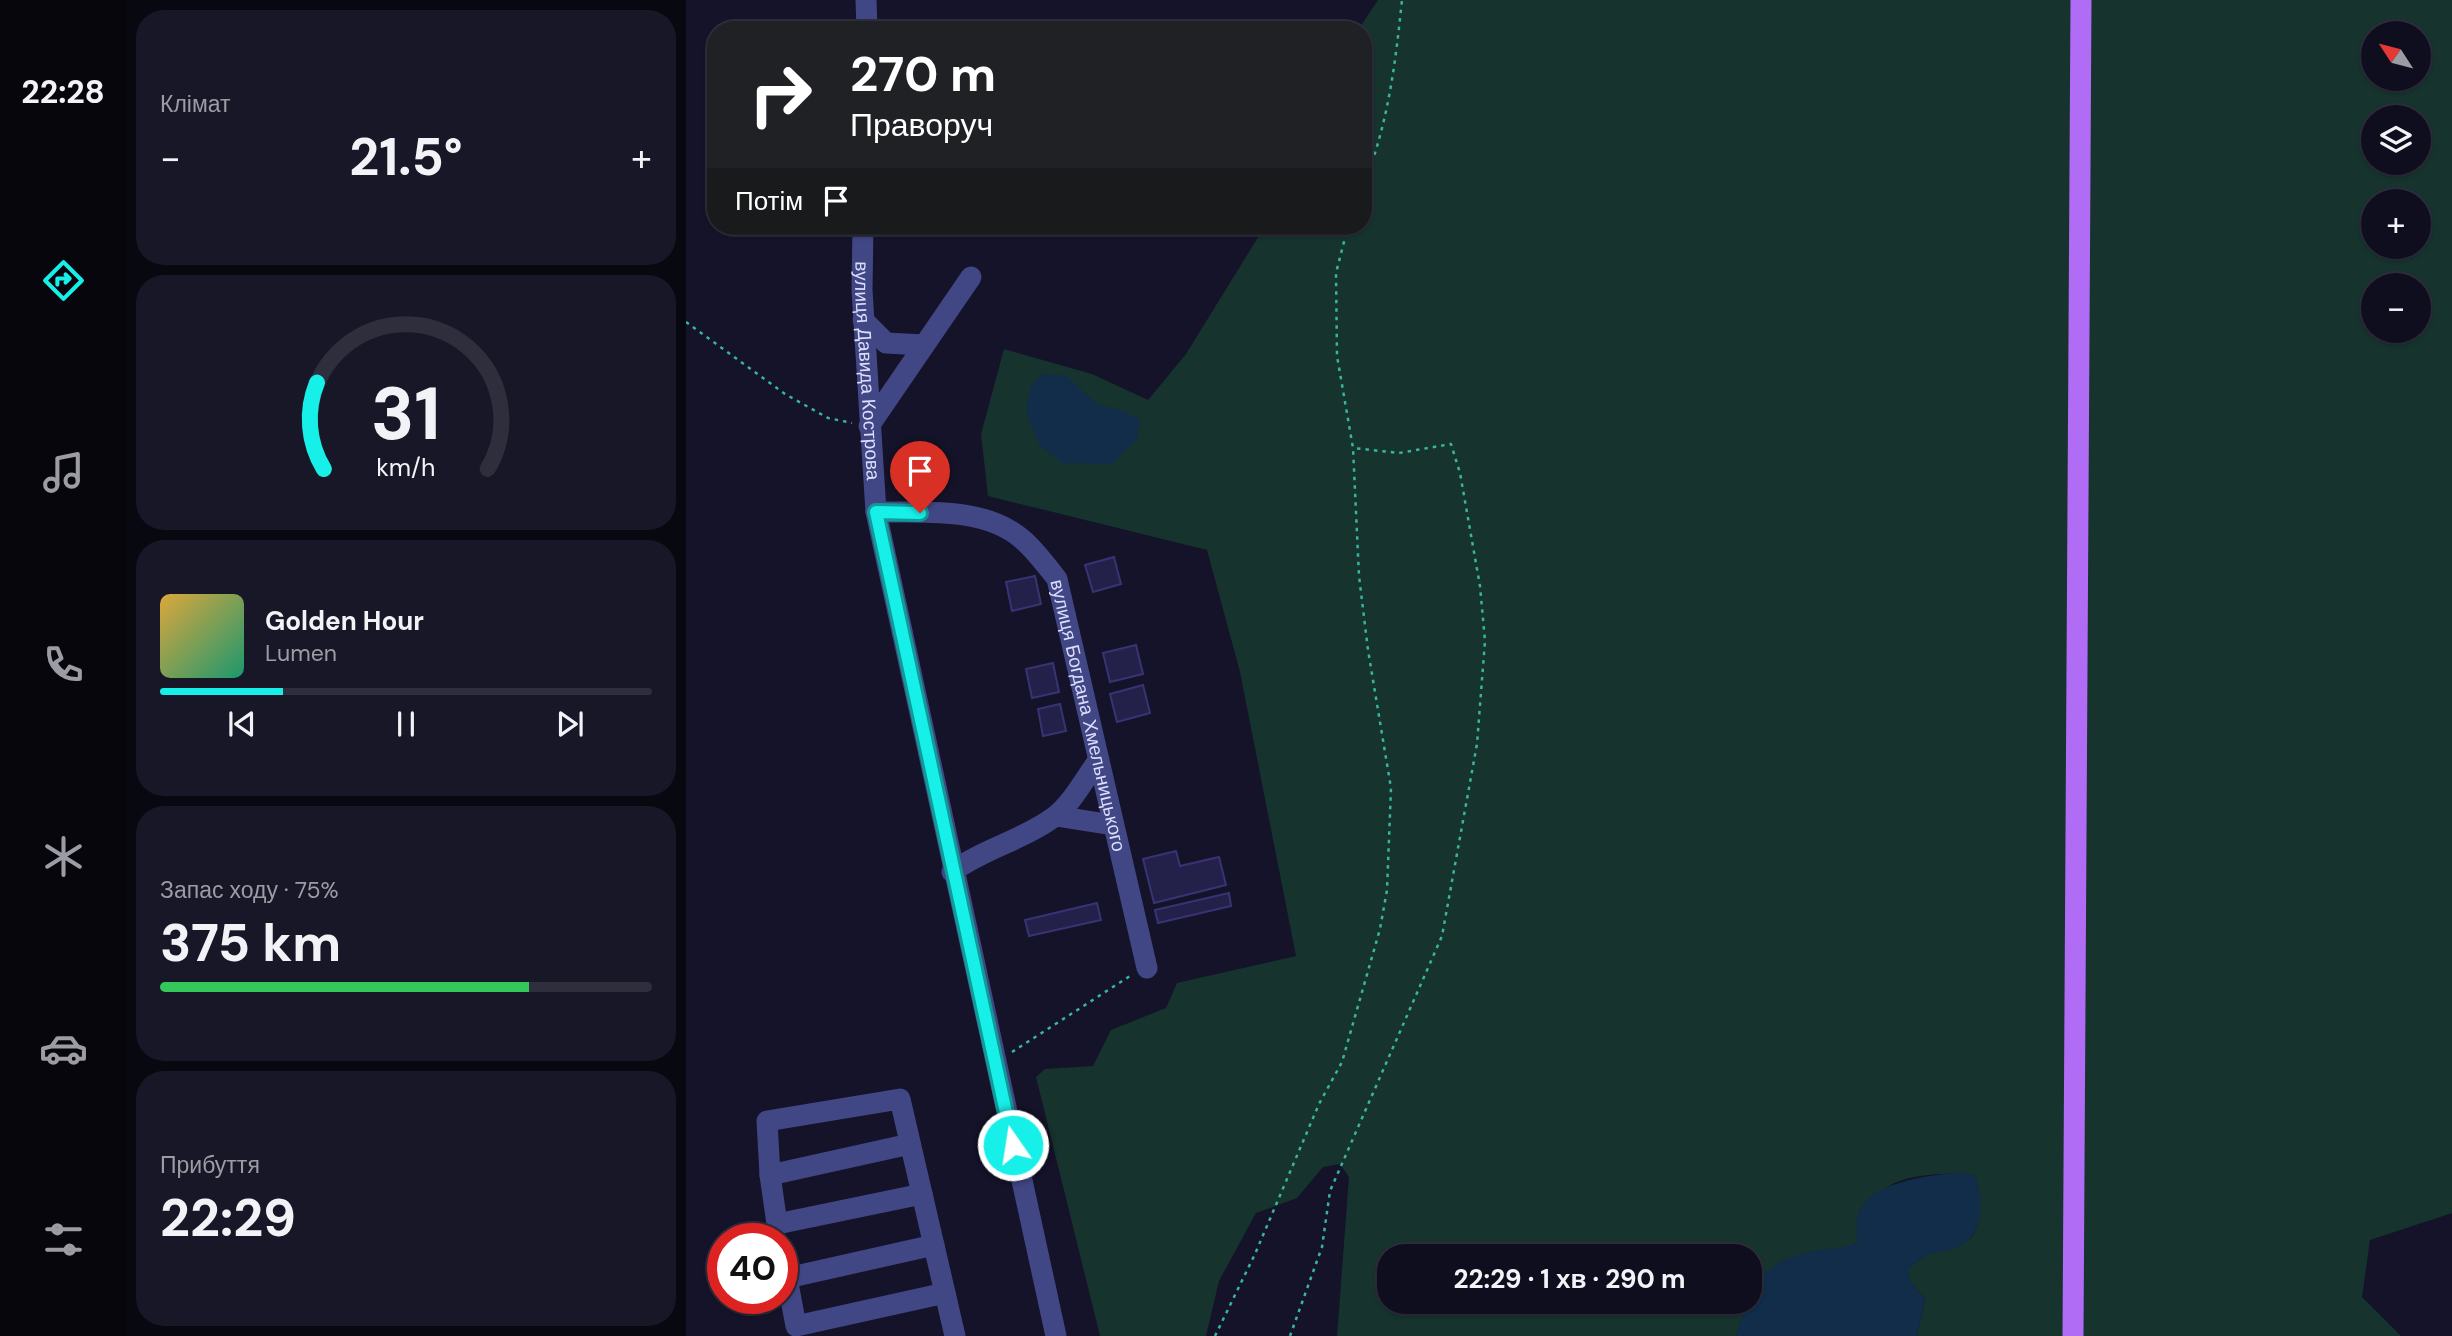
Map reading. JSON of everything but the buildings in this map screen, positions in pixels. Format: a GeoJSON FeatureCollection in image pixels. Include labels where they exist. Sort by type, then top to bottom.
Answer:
{"type":"FeatureCollection","features":[{"type":"Feature","properties":{"kind":"main road"},"geometry":{"type":"LineString","coordinates":[[2073,1336],[2081,0]]}},
{"type":"Feature","properties":{"kind":"street"},"geometry":{"type":"LineString","coordinates":[[866,0],[867,21]]}},
{"type":"Feature","properties":{"kind":"street","name":"вулиця Давида Кострова"},"geometry":{"type":"LineString","coordinates":[[863,235],[863,320],[876,512],[952,872],[1056,1336]]}},
{"type":"Feature","properties":{"kind":"street"},"geometry":{"type":"LineString","coordinates":[[869,426],[971,277]]}},
{"type":"Feature","properties":{"kind":"street"},"geometry":{"type":"LineString","coordinates":[[863,320],[886,343],[924,345]]}},
{"type":"Feature","properties":{"kind":"street","name":"вулиця Богдана Хмельницького"},"geometry":{"type":"LineString","coordinates":[[876,512],[943,513],[986,520],[1019,536],[1057,579],[1147,968]]}},
{"type":"Feature","properties":{"kind":"street"},"geometry":{"type":"LineString","coordinates":[[952,872],[976,854],[1009,844],[1056,816],[1098,761]]}},
{"type":"Feature","properties":{"kind":"street"},"geometry":{"type":"LineString","coordinates":[[1056,816],[1113,825]]}},
{"type":"Feature","properties":{"kind":"street"},"geometry":{"type":"LineString","coordinates":[[777,1223],[770,1175],[767,1121],[900,1099],[955,1336]]}},
{"type":"Feature","properties":{"kind":"street"},"geometry":{"type":"LineString","coordinates":[[770,1175],[910,1144]]}},
{"type":"Feature","properties":{"kind":"street"},"geometry":{"type":"LineString","coordinates":[[798,1227],[922,1194]]}},
{"type":"Feature","properties":{"kind":"street"},"geometry":{"type":"LineString","coordinates":[[798,1276],[934,1245]]}},
{"type":"Feature","properties":{"kind":"street"},"geometry":{"type":"LineString","coordinates":[[797,1331],[945,1293]]}},
{"type":"Feature","properties":{"kind":"path"},"geometry":{"type":"LineString","coordinates":[[1372,165],[1380,145],[1393,86],[1402,0]]}},
{"type":"Feature","properties":{"kind":"path"},"geometry":{"type":"LineString","coordinates":[[1215,1336],[1255,1254],[1319,1104],[1342,1062],[1380,929],[1387,890],[1391,788],[1359,576],[1353,447],[1337,356],[1336,273],[1346,235]]}},
{"type":"Feature","properties":{"kind":"path"},"geometry":{"type":"LineString","coordinates":[[686,322],[702,331],[733,359],[817,412],[828,418],[869,426]]}},
{"type":"Feature","properties":{"kind":"path"},"geometry":{"type":"LineString","coordinates":[[1290,1336],[1322,1247],[1330,1191],[1442,936],[1477,744],[1484,654],[1480,586],[1460,473],[1451,444],[1399,453],[1353,447]]}},
{"type":"Feature","properties":{"kind":"path"},"geometry":{"type":"LineString","coordinates":[[994,1063],[1119,982],[1147,968]]}},
{"type":"Feature","properties":{"kind":"green space"},"geometry":{"type":"Polygon","coordinates":[[[1378,0],[2452,0],[2452,1213],[2370,1240],[2362,1297],[2401,1336],[1917,1336],[1925,1299],[1910,1281],[1907,1269],[1925,1256],[1969,1239],[1978,1222],[1979,1196],[1975,1176],[1956,1174],[1918,1176],[1888,1187],[1857,1218],[1857,1242],[1846,1248],[1810,1252],[1762,1278],[1762,1244],[1377,1244],[1377,1314],[1744,1314],[1736,1336],[1337,1336],[1349,1177],[1340,1164],[1323,1167],[1297,1198],[1256,1213],[1219,1281],[1206,1336],[1100,1336],[1036,1077],[1045,1069],[1093,1066],[1111,1030],[1166,1008],[1177,983],[1296,956],[1240,672],[1207,550],[988,496],[981,434],[1004,349],[1092,374],[1148,400],[1186,354],[1259,235],[1372,235],[1372,21],[1364,21],[1378,0]]]}},
{"type":"Feature","properties":{"kind":"water"},"geometry":{"type":"Polygon","coordinates":[[[1042,374],[1066,376],[1098,405],[1124,411],[1140,420],[1137,439],[1113,464],[1063,463],[1039,445],[1026,411],[1031,386],[1042,374]]]}},
{"type":"Feature","properties":{"kind":"water"},"geometry":{"type":"Polygon","coordinates":[[[1963,1172],[1975,1176],[1980,1194],[1980,1214],[1975,1232],[1962,1245],[1925,1256],[1908,1269],[1910,1281],[1925,1299],[1917,1336],[1736,1336],[1744,1314],[1762,1314],[1762,1278],[1767,1272],[1791,1257],[1857,1242],[1857,1219],[1862,1206],[1872,1196],[1901,1182],[1963,1172]]]}},
{"type":"Feature","properties":{"kind":"route"},"geometry":{"type":"LineString","coordinates":[[920,513],[876,512],[1013,1145]]}}]}
